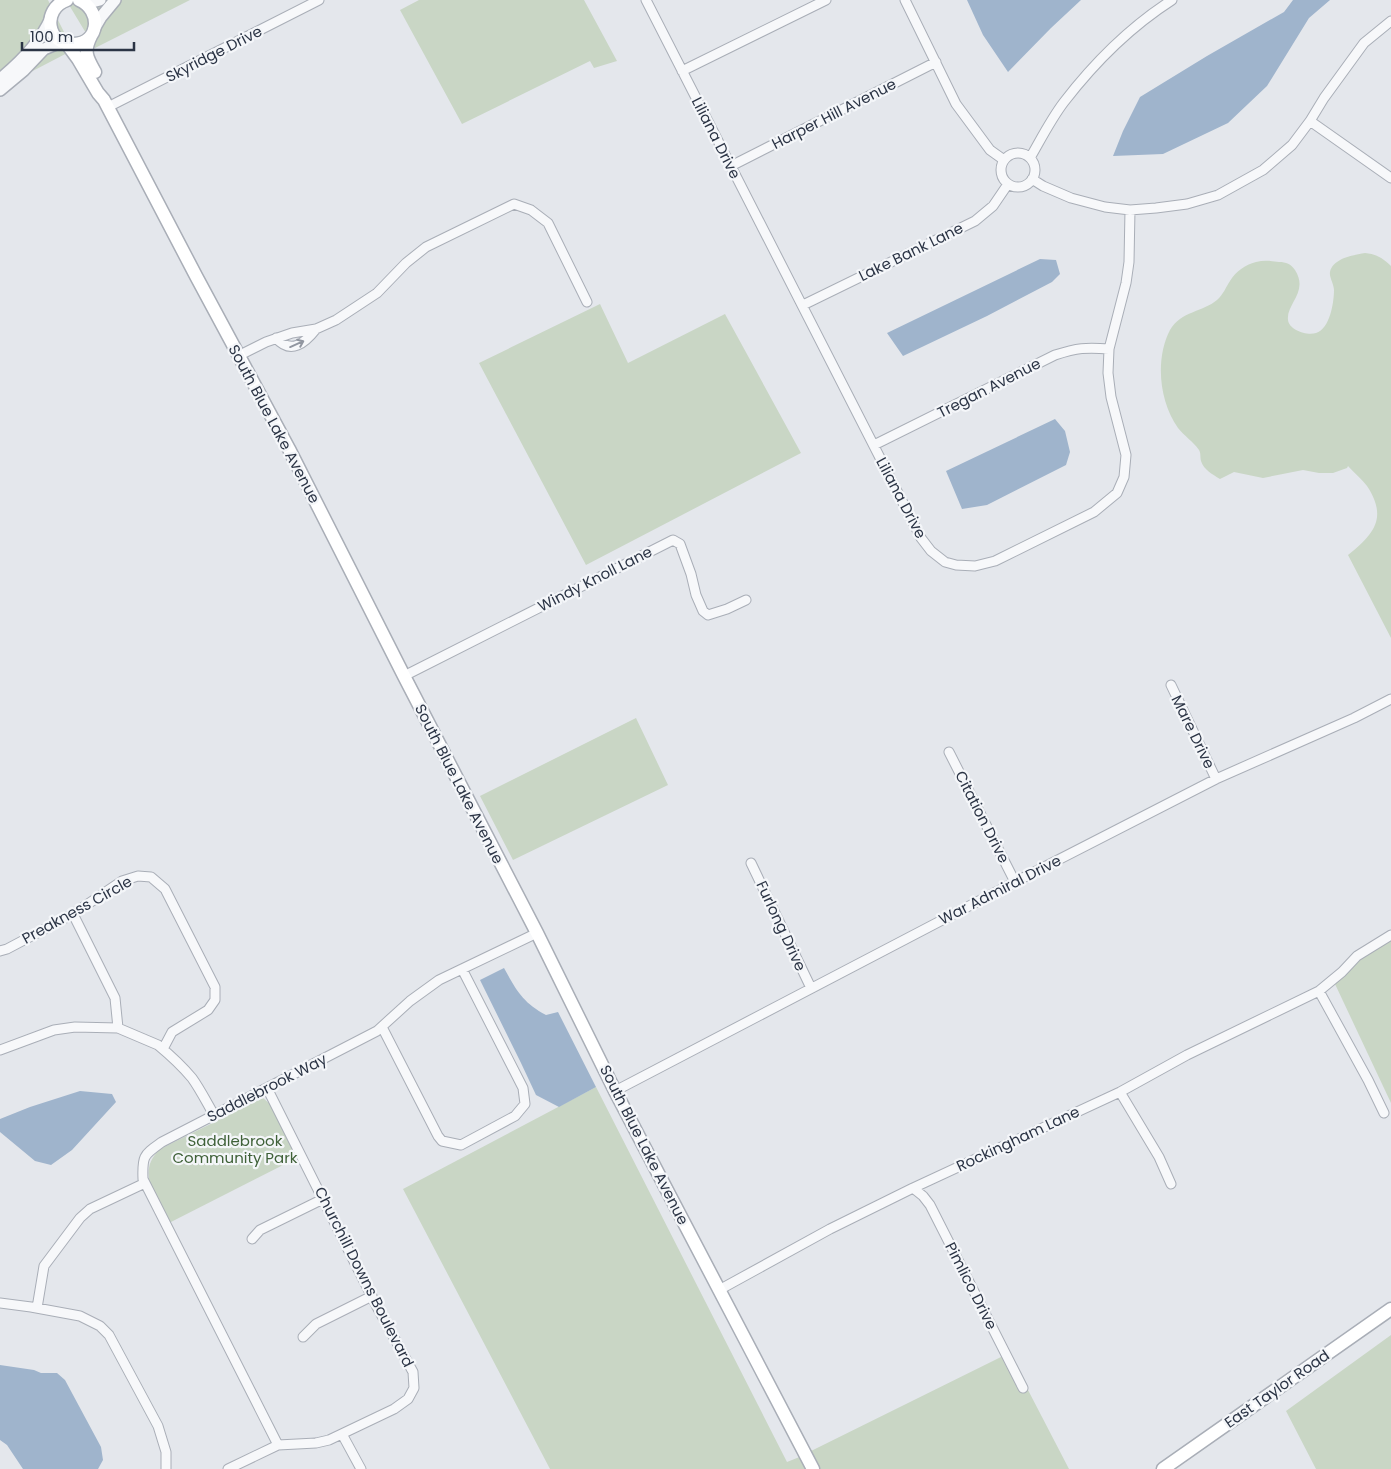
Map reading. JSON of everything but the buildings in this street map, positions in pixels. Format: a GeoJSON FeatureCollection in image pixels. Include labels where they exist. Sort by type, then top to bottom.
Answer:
{"type":"FeatureCollection","features":[{"type":"Feature","properties":{"kind":"main road"},"geometry":{"type":"LineString","coordinates":[[52,9],[67,0]]}},
{"type":"Feature","properties":{"kind":"main road","name":"South Blue Lake Avenue"},"geometry":{"type":"LineString","coordinates":[[81,0],[88,4],[95,16],[93,32],[87,44],[87,56],[104,88],[106,104]]}},
{"type":"Feature","properties":{"kind":"main road","name":"South Blue Lake Avenue"},"geometry":{"type":"LineString","coordinates":[[52,9],[50,25],[52,32],[65,43],[78,59],[106,104],[289,449],[537,933],[615,1091],[813,1469]]}},
{"type":"Feature","properties":{"kind":"main road"},"geometry":{"type":"LineString","coordinates":[[65,43],[81,43],[93,32]]}},
{"type":"Feature","properties":{"kind":"main road","name":"East Taylor Road"},"geometry":{"type":"LineString","coordinates":[[1163,1469],[1391,1309]]}},
{"type":"Feature","properties":{"kind":"street"},"geometry":{"type":"LineString","coordinates":[[81,0],[92,2],[100,0]]}},
{"type":"Feature","properties":{"kind":"street"},"geometry":{"type":"LineString","coordinates":[[93,32],[101,17],[115,0]]}},
{"type":"Feature","properties":{"kind":"street","name":"Skyridge Drive"},"geometry":{"type":"LineString","coordinates":[[106,104],[319,0]]}},
{"type":"Feature","properties":{"kind":"street","name":"Liliana Drive"},"geometry":{"type":"LineString","coordinates":[[646,0],[921,538],[931,551],[945,562],[956,565],[975,566],[995,561],[1094,512],[1117,493],[1124,477],[1126,455],[1111,398],[1108,373],[1109,349],[1126,283],[1129,262],[1130,210]]}},
{"type":"Feature","properties":{"kind":"street"},"geometry":{"type":"LineString","coordinates":[[682,71],[826,0]]}},
{"type":"Feature","properties":{"kind":"street"},"geometry":{"type":"LineString","coordinates":[[905,0],[956,104],[990,150],[1004,160]]}},
{"type":"Feature","properties":{"kind":"street"},"geometry":{"type":"LineString","coordinates":[[1030,158],[1063,103],[1101,59],[1110,49],[1154,12],[1172,0]]}},
{"type":"Feature","properties":{"kind":"street"},"geometry":{"type":"LineString","coordinates":[[0,79],[24,58],[45,31],[52,9]]}},
{"type":"Feature","properties":{"kind":"street"},"geometry":{"type":"LineString","coordinates":[[1032,179],[1071,198],[1105,207],[1130,210],[1187,204],[1218,195],[1263,170],[1292,145],[1364,43],[1391,21]]}},
{"type":"Feature","properties":{"kind":"street"},"geometry":{"type":"LineString","coordinates":[[0,90],[24,70],[44,49],[56,44],[65,43]]}},
{"type":"Feature","properties":{"kind":"street","name":"Harper Hill Avenue"},"geometry":{"type":"LineString","coordinates":[[731,166],[936,62]]}},
{"type":"Feature","properties":{"kind":"street"},"geometry":{"type":"LineString","coordinates":[[1310,121],[1391,178]]}},
{"type":"Feature","properties":{"kind":"street"},"geometry":{"type":"LineString","coordinates":[[1019,153],[1030,158],[1035,168],[1032,179],[1024,186],[1013,187],[1008,184],[1001,171],[1004,160],[1008,156],[1019,153]]}},
{"type":"Feature","properties":{"kind":"street","name":"Lake Bank Lane"},"geometry":{"type":"LineString","coordinates":[[803,305],[975,221],[993,206],[1008,184]]}},
{"type":"Feature","properties":{"kind":"street"},"geometry":{"type":"LineString","coordinates":[[238,356],[276,338],[316,329],[336,320],[377,292],[406,263],[426,247],[514,204],[531,210],[548,224],[587,302]]}},
{"type":"Feature","properties":{"kind":"street"},"geometry":{"type":"LineString","coordinates":[[276,338],[285,346],[294,347],[307,339],[316,329]]}},
{"type":"Feature","properties":{"kind":"street","name":"Tregan Avenue"},"geometry":{"type":"LineString","coordinates":[[874,445],[1055,355],[1078,348],[1109,349]]}},
{"type":"Feature","properties":{"kind":"street","name":"Windy Knoll Lane"},"geometry":{"type":"LineString","coordinates":[[404,676],[673,540],[680,544],[703,611],[708,615],[746,600]]}},
{"type":"Feature","properties":{"kind":"street","name":"Mare Drive"},"geometry":{"type":"LineString","coordinates":[[1171,685],[1216,779]]}},
{"type":"Feature","properties":{"kind":"street","name":"War Admiral Drive"},"geometry":{"type":"LineString","coordinates":[[615,1091],[1216,779],[1354,718],[1391,699]]}},
{"type":"Feature","properties":{"kind":"street","name":"Citation Drive"},"geometry":{"type":"LineString","coordinates":[[949,752],[1015,882]]}},
{"type":"Feature","properties":{"kind":"street","name":"Furlong Drive"},"geometry":{"type":"LineString","coordinates":[[752,863],[811,988]]}},
{"type":"Feature","properties":{"kind":"street","name":"Preakness Circle"},"geometry":{"type":"LineString","coordinates":[[0,951],[73,914],[122,881],[138,876],[151,877],[165,889],[215,987],[215,1000],[208,1010],[172,1032],[163,1049]]}},
{"type":"Feature","properties":{"kind":"street"},"geometry":{"type":"LineString","coordinates":[[73,914],[115,998],[118,1028]]}},
{"type":"Feature","properties":{"kind":"street","name":"Saddlebrook Way"},"geometry":{"type":"LineString","coordinates":[[278,1444],[143,1179],[143,1163],[146,1153],[162,1142],[377,1032],[410,1000],[439,980],[537,933]]}},
{"type":"Feature","properties":{"kind":"street","name":"Rockingham Lane"},"geometry":{"type":"LineString","coordinates":[[719,1290],[812,1238],[913,1188],[1120,1092],[1186,1055],[1319,991],[1342,972],[1357,956],[1391,935]]}},
{"type":"Feature","properties":{"kind":"street"},"geometry":{"type":"LineString","coordinates":[[382,1027],[442,1141],[461,1145],[515,1116],[525,1104],[523,1088],[462,969]]}},
{"type":"Feature","properties":{"kind":"street"},"geometry":{"type":"LineString","coordinates":[[1319,991],[1384,1113]]}},
{"type":"Feature","properties":{"kind":"street"},"geometry":{"type":"LineString","coordinates":[[0,1050],[54,1030],[75,1027],[118,1028],[158,1045],[179,1063],[193,1080],[214,1115]]}},
{"type":"Feature","properties":{"kind":"street","name":"Churchill Downs Boulevard"},"geometry":{"type":"LineString","coordinates":[[228,1469],[278,1444],[316,1443],[329,1440],[408,1400],[414,1388],[413,1372],[372,1296],[267,1088]]}},
{"type":"Feature","properties":{"kind":"street"},"geometry":{"type":"LineString","coordinates":[[1120,1092],[1159,1157],[1171,1184]]}},
{"type":"Feature","properties":{"kind":"street"},"geometry":{"type":"LineString","coordinates":[[37,1308],[44,1266],[80,1218],[90,1209],[145,1183]]}},
{"type":"Feature","properties":{"kind":"street","name":"Pimlico Drive"},"geometry":{"type":"LineString","coordinates":[[913,1188],[930,1205],[1023,1388]]}},
{"type":"Feature","properties":{"kind":"street"},"geometry":{"type":"LineString","coordinates":[[252,1239],[260,1230],[323,1199]]}},
{"type":"Feature","properties":{"kind":"street"},"geometry":{"type":"LineString","coordinates":[[303,1337],[316,1324],[372,1296]]}},
{"type":"Feature","properties":{"kind":"street"},"geometry":{"type":"LineString","coordinates":[[0,1304],[37,1308],[80,1316],[100,1326],[109,1335],[158,1426],[166,1452],[166,1469]]}},
{"type":"Feature","properties":{"kind":"street"},"geometry":{"type":"LineString","coordinates":[[342,1434],[361,1469]]}},
{"type":"Feature","properties":{"kind":"green space"},"geometry":{"type":"Polygon","coordinates":[[[0,0],[48,0],[73,50],[0,88],[0,0]]]}},
{"type":"Feature","properties":{"kind":"green space"},"geometry":{"type":"Polygon","coordinates":[[[66,0],[190,0],[95,48],[66,0]]]}},
{"type":"Feature","properties":{"kind":"green space"},"geometry":{"type":"Polygon","coordinates":[[[419,0],[584,0],[617,61],[594,68],[590,61],[462,124],[400,10],[419,0]]]}},
{"type":"Feature","properties":{"kind":"green space"},"geometry":{"type":"Polygon","coordinates":[[[1365,253],[1379,257],[1391,266],[1391,638],[1348,555],[1371,532],[1377,516],[1377,507],[1373,497],[1363,481],[1348,466],[1333,473],[1303,470],[1263,478],[1234,472],[1220,479],[1204,467],[1199,450],[1178,428],[1167,405],[1161,380],[1162,354],[1170,330],[1186,315],[1217,300],[1238,271],[1256,262],[1265,261],[1284,262],[1292,266],[1299,278],[1300,285],[1288,314],[1289,324],[1303,333],[1312,334],[1321,330],[1328,321],[1334,290],[1330,274],[1332,267],[1339,260],[1365,253]]]}},
{"type":"Feature","properties":{"kind":"green space"},"geometry":{"type":"Polygon","coordinates":[[[600,304],[628,363],[725,314],[801,453],[586,565],[479,363],[600,304]]]}},
{"type":"Feature","properties":{"kind":"green space"},"geometry":{"type":"Polygon","coordinates":[[[636,718],[668,785],[513,860],[480,796],[636,718]]]}},
{"type":"Feature","properties":{"kind":"green space"},"geometry":{"type":"Polygon","coordinates":[[[1391,940],[1391,1103],[1335,984],[1359,960],[1391,940]]]}},
{"type":"Feature","properties":{"kind":"green space"},"geometry":{"type":"Polygon","coordinates":[[[596,1087],[787,1462],[802,1456],[809,1469],[550,1469],[403,1189],[596,1087]]]}},
{"type":"Feature","properties":{"kind":"green space","name":"Saddlebrook Community Park"},"geometry":{"type":"Polygon","coordinates":[[[263,1098],[270,1104],[297,1158],[169,1223],[151,1186],[149,1167],[153,1158],[160,1149],[263,1098]]]}},
{"type":"Feature","properties":{"kind":"green space"},"geometry":{"type":"Polygon","coordinates":[[[1391,1335],[1391,1469],[1316,1469],[1286,1411],[1391,1335]]]}},
{"type":"Feature","properties":{"kind":"green space"},"geometry":{"type":"Polygon","coordinates":[[[1003,1356],[1022,1393],[1028,1390],[1069,1469],[817,1469],[809,1452],[1003,1356]]]}},
{"type":"Feature","properties":{"kind":"water"},"geometry":{"type":"Polygon","coordinates":[[[967,0],[1081,0],[1008,72],[983,35],[967,0]]]}},
{"type":"Feature","properties":{"kind":"water"},"geometry":{"type":"Polygon","coordinates":[[[1293,0],[1330,0],[1309,18],[1267,86],[1228,123],[1163,154],[1113,156],[1140,97],[1284,12],[1293,0]]]}},
{"type":"Feature","properties":{"kind":"water"},"geometry":{"type":"Polygon","coordinates":[[[1040,259],[1056,260],[1060,274],[1052,282],[987,316],[903,356],[887,333],[1040,259]]]}},
{"type":"Feature","properties":{"kind":"water"},"geometry":{"type":"Polygon","coordinates":[[[1055,419],[1065,431],[1070,452],[1066,465],[987,505],[962,509],[946,471],[1055,419]]]}},
{"type":"Feature","properties":{"kind":"water"},"geometry":{"type":"Polygon","coordinates":[[[504,968],[516,989],[531,1006],[546,1015],[558,1012],[596,1087],[559,1107],[536,1095],[480,980],[504,968]]]}},
{"type":"Feature","properties":{"kind":"water"},"geometry":{"type":"Polygon","coordinates":[[[80,1091],[112,1094],[116,1102],[72,1150],[51,1165],[35,1161],[0,1132],[0,1119],[80,1091]]]}},
{"type":"Feature","properties":{"kind":"water"},"geometry":{"type":"Polygon","coordinates":[[[0,1365],[34,1370],[41,1373],[57,1373],[65,1380],[101,1447],[103,1460],[98,1469],[23,1469],[7,1445],[0,1440],[0,1365]]]}}]}
